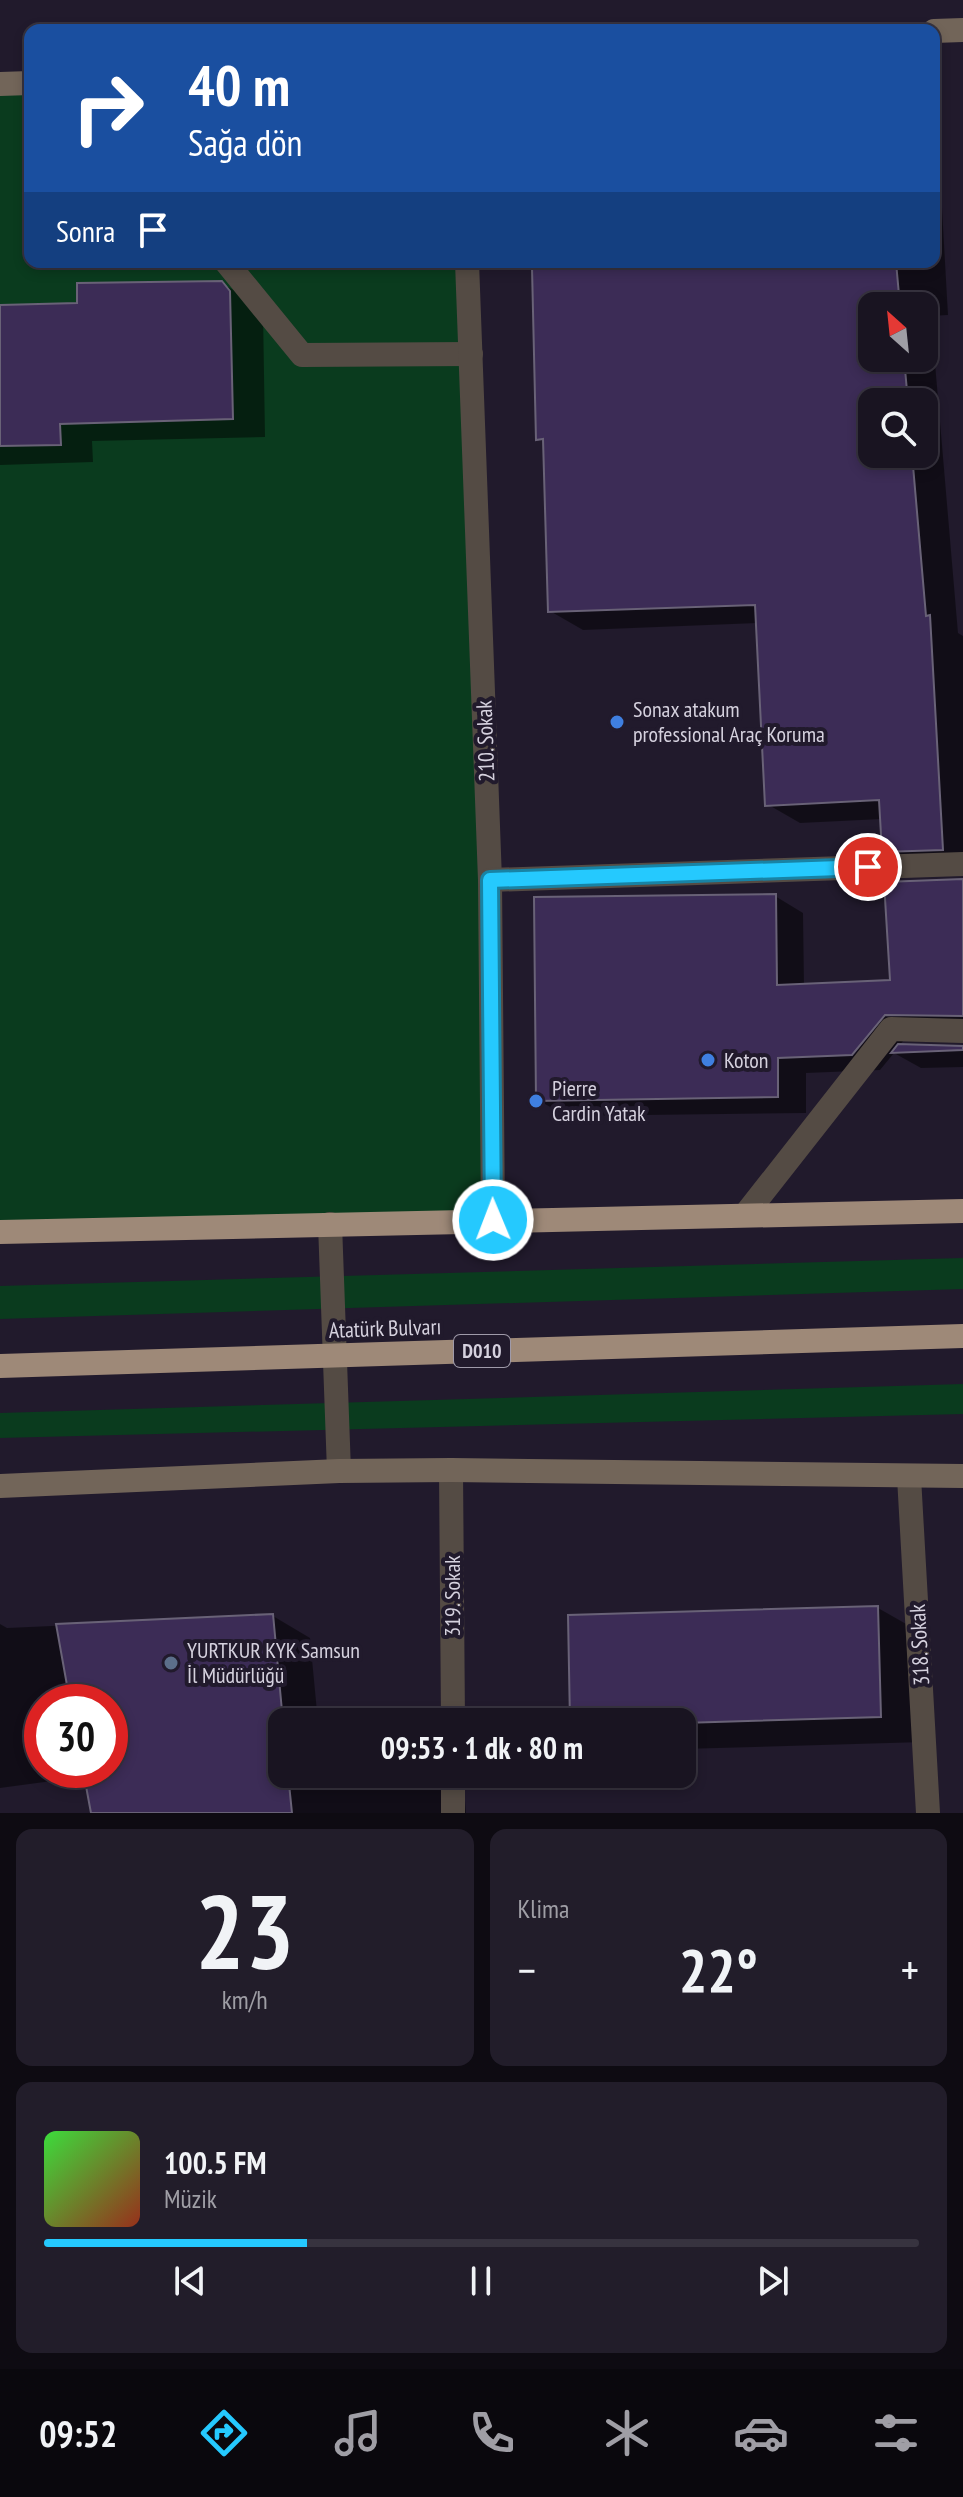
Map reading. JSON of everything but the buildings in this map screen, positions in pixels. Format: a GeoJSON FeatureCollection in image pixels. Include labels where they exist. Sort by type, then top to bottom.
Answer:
{"type":"FeatureCollection","features":[{"type":"Feature","properties":{"kind":"highway"},"geometry":{"type":"LineString","coordinates":[[0,1232],[963,1211]]}},
{"type":"Feature","properties":{"kind":"highway","name":"Atatürk Bulvarı"},"geometry":{"type":"LineString","coordinates":[[0,1366],[963,1336]]}},
{"type":"Feature","properties":{"kind":"main road"},"geometry":{"type":"LineString","coordinates":[[940,31],[963,30]]}},
{"type":"Feature","properties":{"kind":"main road"},"geometry":{"type":"LineString","coordinates":[[0,84],[24,83]]}},
{"type":"Feature","properties":{"kind":"main road"},"geometry":{"type":"LineString","coordinates":[[909,1477],[963,1467]]}},
{"type":"Feature","properties":{"kind":"main road"},"geometry":{"type":"LineString","coordinates":[[0,1486],[339,1471],[963,1476]]}},
{"type":"Feature","properties":{"kind":"street"},"geometry":{"type":"LineString","coordinates":[[231,268],[302,355],[471,354]]}},
{"type":"Feature","properties":{"kind":"street","name":"210. Sokak"},"geometry":{"type":"LineString","coordinates":[[467,268],[490,880],[493,1220]]}},
{"type":"Feature","properties":{"kind":"street"},"geometry":{"type":"LineString","coordinates":[[490,880],[963,864]]}},
{"type":"Feature","properties":{"kind":"street"},"geometry":{"type":"LineString","coordinates":[[745,1215],[891,1029],[963,1031]]}},
{"type":"Feature","properties":{"kind":"street"},"geometry":{"type":"LineString","coordinates":[[330,1224],[339,1471]]}},
{"type":"Feature","properties":{"kind":"street","name":"319. Sokak"},"geometry":{"type":"LineString","coordinates":[[451,1470],[453,1708]]}},
{"type":"Feature","properties":{"kind":"street","name":"318. Sokak"},"geometry":{"type":"LineString","coordinates":[[909,1477],[928,1813]]}},
{"type":"Feature","properties":{"kind":"street"},"geometry":{"type":"LineString","coordinates":[[453,1788],[453,1813]]}},
{"type":"Feature","properties":{"kind":"green space"},"geometry":{"type":"Polygon","coordinates":[[[24,83],[24,268],[467,268],[493,1220],[0,1232],[0,84],[24,83]]]}},
{"type":"Feature","properties":{"kind":"green space"},"geometry":{"type":"Polygon","coordinates":[[[963,1258],[963,1289],[0,1319],[0,1286],[963,1258]]]}},
{"type":"Feature","properties":{"kind":"green space"},"geometry":{"type":"Polygon","coordinates":[[[963,1384],[963,1414],[0,1438],[0,1413],[963,1384]]]}},
{"type":"Feature","properties":{"kind":"place","name":"Sonax atakum professional Araç Koruma"},"geometry":{"type":"Point","coordinates":[617,722]}},
{"type":"Feature","properties":{"kind":"place","name":"Koton"},"geometry":{"type":"Point","coordinates":[708,1060]}},
{"type":"Feature","properties":{"kind":"place","name":"Pierre Cardin Yatak"},"geometry":{"type":"Point","coordinates":[536,1101]}},
{"type":"Feature","properties":{"kind":"place","name":"YURTKUR KYK Samsun İl Müdürlüğü"},"geometry":{"type":"Point","coordinates":[171,1663]}},
{"type":"Feature","properties":{"kind":"route"},"geometry":{"type":"LineString","coordinates":[[493,1220],[490,880],[868,867]]}}]}
